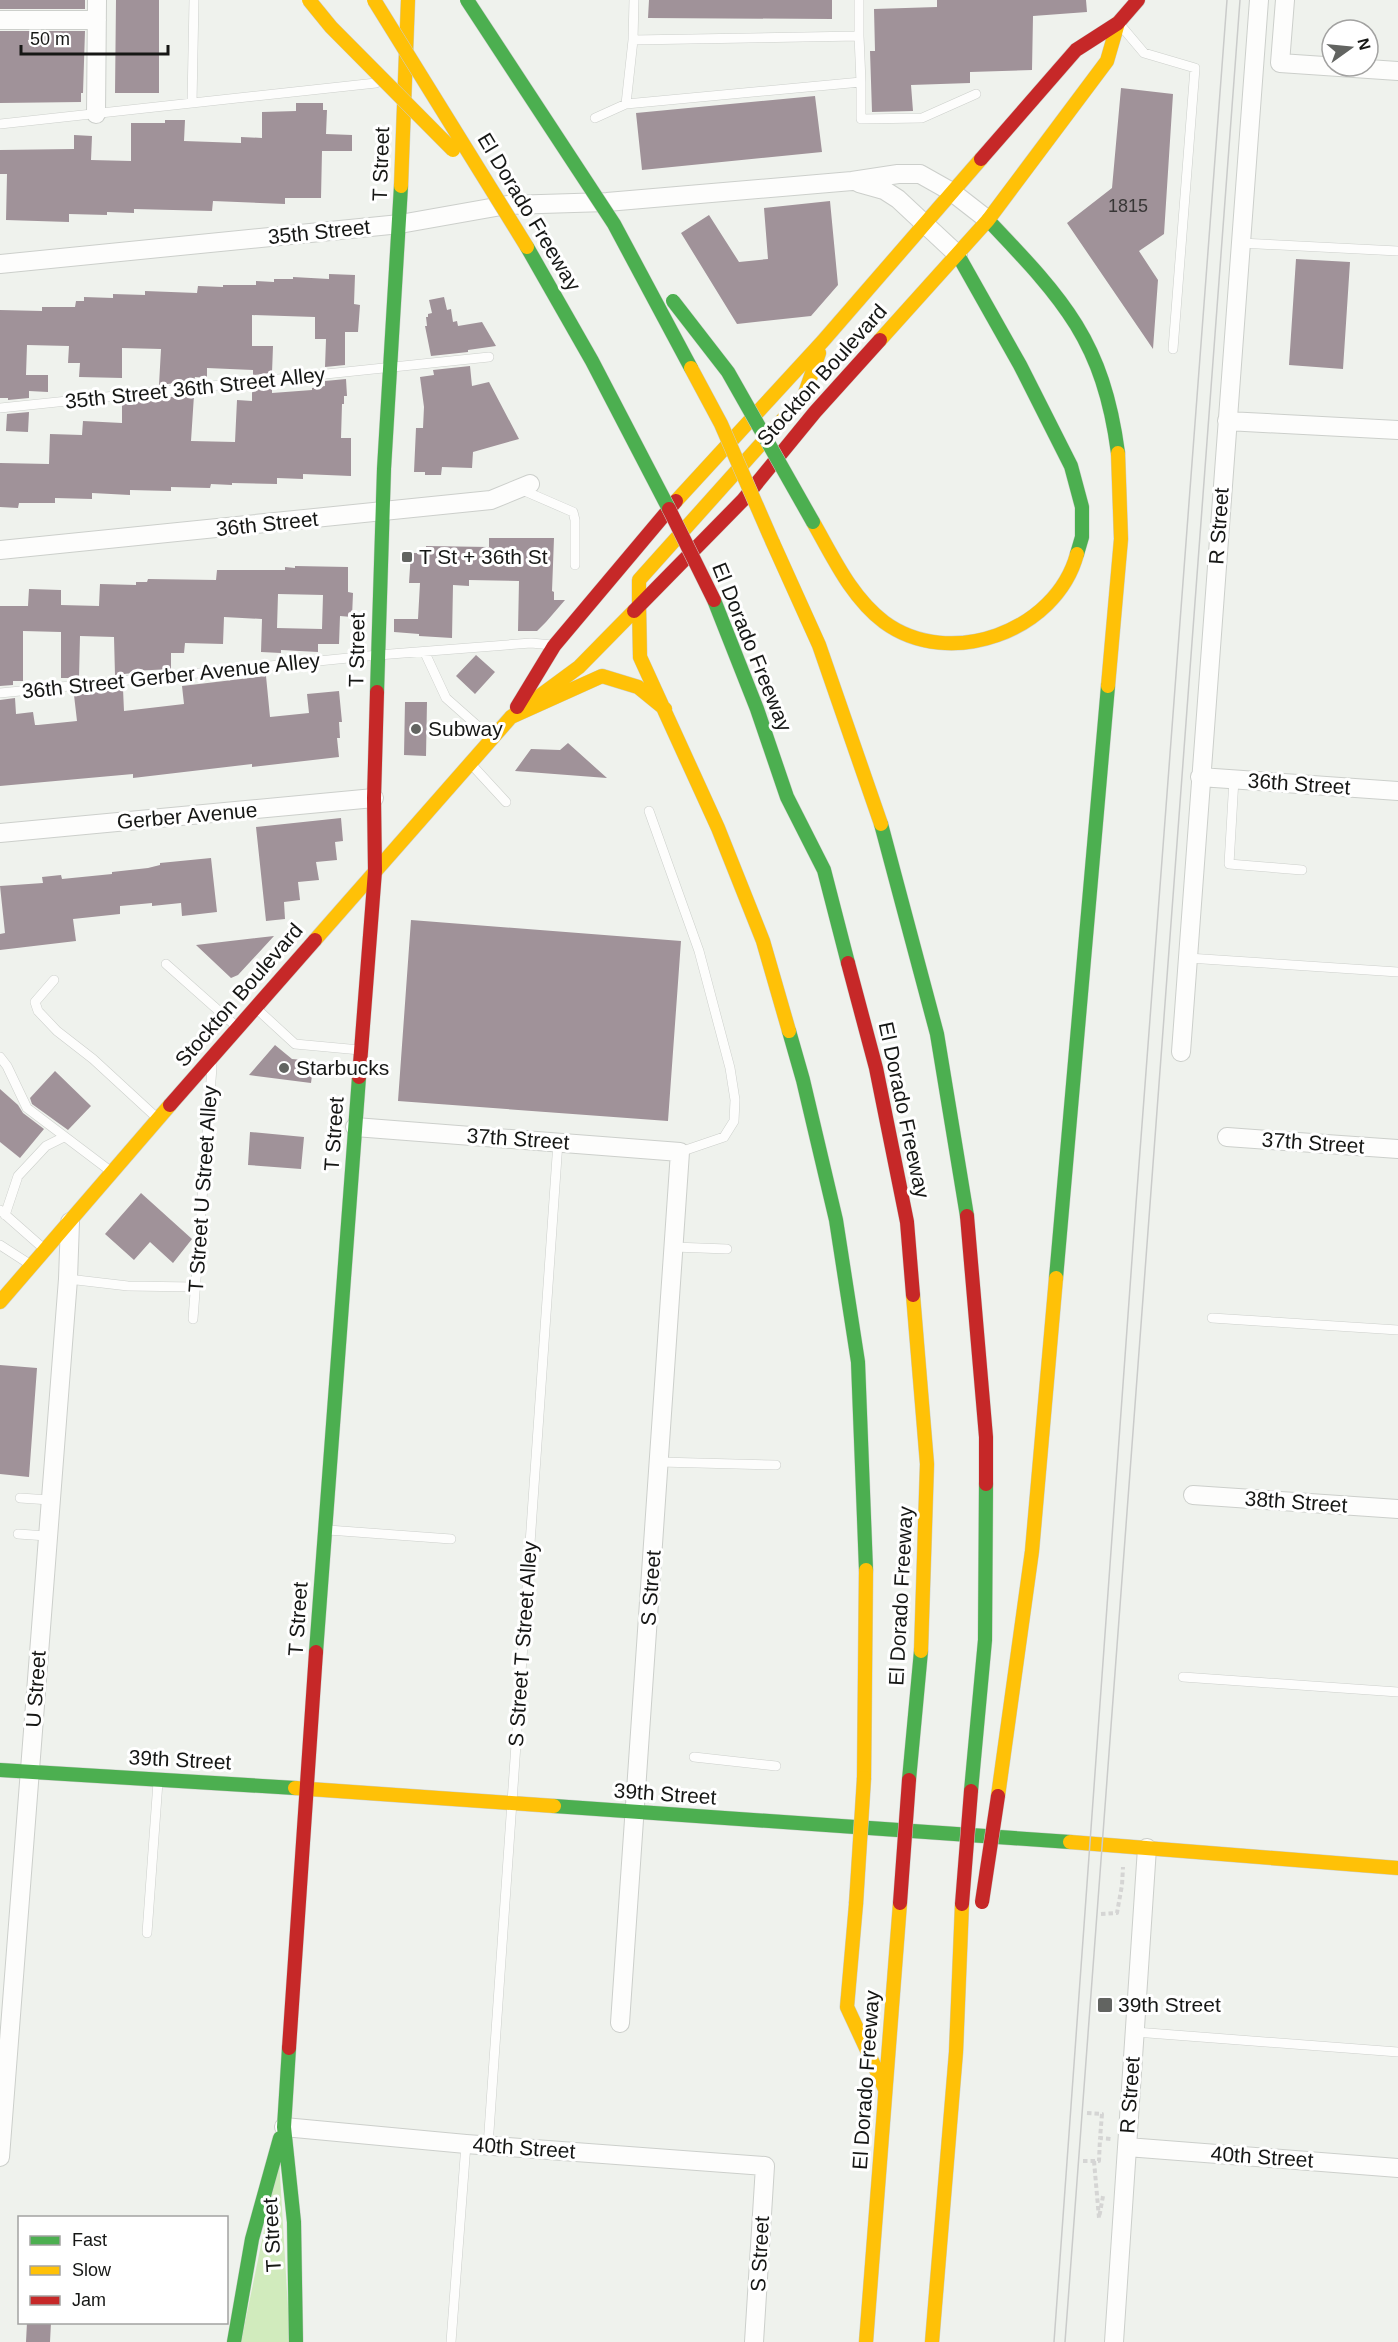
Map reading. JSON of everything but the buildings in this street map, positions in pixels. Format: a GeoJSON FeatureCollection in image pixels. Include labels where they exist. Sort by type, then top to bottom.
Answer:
{"type":"FeatureCollection","features":[{"type":"Feature","properties":{"kind":"main road"},"geometry":{"type":"LineString","coordinates":[[309,0],[331,27],[491,187]]}},
{"type":"Feature","properties":{"kind":"main road","name":"El Dorado Freeway"},"geometry":{"type":"LineString","coordinates":[[374,0],[548,283],[647,464],[714,600],[757,709],[787,797],[825,870],[876,1068],[907,1222],[927,1464],[921,1651],[866,2342]]}},
{"type":"Feature","properties":{"kind":"main road","name":"T Street"},"geometry":{"type":"LineString","coordinates":[[296,2342],[294,2222],[284,2127],[306,1789],[375,871],[374,798],[383,512],[400,224],[408,0]]}},
{"type":"Feature","properties":{"kind":"main road","name":"El Dorado Freeway"},"geometry":{"type":"LineString","coordinates":[[467,0],[614,224],[721,424],[819,645],[886,837],[937,1034],[970,1234],[986,1437],[985,1640],[962,1904],[956,2052],[932,2342]]}},
{"type":"Feature","properties":{"kind":"main road","name":"Stockton Boulevard"},"geometry":{"type":"LineString","coordinates":[[0,1302],[111,1172],[511,717],[554,646],[702,471],[823,341],[1076,50],[1118,23],[1138,0]]}},
{"type":"Feature","properties":{"kind":"main road","name":"Stockton Boulevard"},"geometry":{"type":"LineString","coordinates":[[511,717],[579,667],[743,500],[815,412],[958,255],[988,220],[1107,61],[1118,23]]}},
{"type":"Feature","properties":{"kind":"main road"},"geometry":{"type":"LineString","coordinates":[[980,1912],[1032,1551],[1121,539],[1121,475],[1112,406],[1092,350],[1074,318],[988,220]]}},
{"type":"Feature","properties":{"kind":"main road"},"geometry":{"type":"LineString","coordinates":[[614,224],[728,372],[855,595],[893,628],[925,641],[950,644],[973,643],[998,637],[1020,626],[1040,612],[1056,596],[1069,576],[1082,530],[1082,509],[1078,484],[1070,462],[1011,346],[958,255]]}},
{"type":"Feature","properties":{"kind":"main road"},"geometry":{"type":"LineString","coordinates":[[823,341],[804,396],[639,580],[640,657],[666,709],[718,828],[763,941],[803,1080],[836,1220],[858,1362],[867,1605],[864,1778],[848,2007],[886,2091]]}},
{"type":"Feature","properties":{"kind":"main road"},"geometry":{"type":"LineString","coordinates":[[511,717],[602,676],[638,687],[666,709]]}},
{"type":"Feature","properties":{"kind":"main road","name":"39th Street"},"geometry":{"type":"LineString","coordinates":[[0,1770],[512,1802],[635,1813],[1147,1848],[1398,1868]]}},
{"type":"Feature","properties":{"kind":"main road"},"geometry":{"type":"LineString","coordinates":[[956,2052],[974,1951]]}},
{"type":"Feature","properties":{"kind":"main road","name":"T Street"},"geometry":{"type":"LineString","coordinates":[[234,2342],[239,2302],[253,2236],[284,2127]]}},
{"type":"Feature","properties":{"kind":"street"},"geometry":{"type":"LineString","coordinates":[[96,114],[97,0]]}},
{"type":"Feature","properties":{"kind":"street","name":"R Street"},"geometry":{"type":"LineString","coordinates":[[1180,1052],[1260,0]]}},
{"type":"Feature","properties":{"kind":"street"},"geometry":{"type":"LineString","coordinates":[[1285,0],[1280,63],[1398,71]]}},
{"type":"Feature","properties":{"kind":"street"},"geometry":{"type":"LineString","coordinates":[[0,20],[97,21]]}},
{"type":"Feature","properties":{"kind":"street","name":"35th Street"},"geometry":{"type":"LineString","coordinates":[[0,264],[400,224],[507,205],[607,202],[852,181],[898,174],[920,174],[952,192],[988,220]]}},
{"type":"Feature","properties":{"kind":"street","name":"35th Street"},"geometry":{"type":"LineString","coordinates":[[852,181],[884,190],[898,199],[958,255]]}},
{"type":"Feature","properties":{"kind":"street"},"geometry":{"type":"LineString","coordinates":[[1227,421],[1398,430]]}},
{"type":"Feature","properties":{"kind":"street","name":"36th Street"},"geometry":{"type":"LineString","coordinates":[[0,550],[491,500],[524,486]]}},
{"type":"Feature","properties":{"kind":"street","name":"36th Street"},"geometry":{"type":"LineString","coordinates":[[1200,777],[1398,791]]}},
{"type":"Feature","properties":{"kind":"street","name":"Gerber Avenue"},"geometry":{"type":"LineString","coordinates":[[0,833],[374,798]]}},
{"type":"Feature","properties":{"kind":"street","name":"37th Street"},"geometry":{"type":"LineString","coordinates":[[355,1127],[681,1152]]}},
{"type":"Feature","properties":{"kind":"street","name":"37th Street"},"geometry":{"type":"LineString","coordinates":[[1227,1137],[1398,1149]]}},
{"type":"Feature","properties":{"kind":"street","name":"S Street"},"geometry":{"type":"LineString","coordinates":[[620,2024],[681,1152]]}},
{"type":"Feature","properties":{"kind":"street","name":"U Street"},"geometry":{"type":"LineString","coordinates":[[0,2157],[68,1279],[70,1222]]}},
{"type":"Feature","properties":{"kind":"street","name":"38th Street"},"geometry":{"type":"LineString","coordinates":[[1193,1495],[1398,1509]]}},
{"type":"Feature","properties":{"kind":"street","name":"R Street"},"geometry":{"type":"LineString","coordinates":[[1114,2342],[1121,2143],[1135,2032],[1147,1848]]}},
{"type":"Feature","properties":{"kind":"street","name":"40th Street"},"geometry":{"type":"LineString","coordinates":[[284,2127],[488,2146],[765,2166]]}},
{"type":"Feature","properties":{"kind":"street","name":"40th Street"},"geometry":{"type":"LineString","coordinates":[[1121,2143],[1398,2168]]}},
{"type":"Feature","properties":{"kind":"street","name":"S Street"},"geometry":{"type":"LineString","coordinates":[[754,2342],[765,2166]]}},
{"type":"Feature","properties":{"kind":"lane"},"geometry":{"type":"LineString","coordinates":[[192,103],[194,0]]}},
{"type":"Feature","properties":{"kind":"lane"},"geometry":{"type":"LineString","coordinates":[[626,104],[633,40],[634,0]]}},
{"type":"Feature","properties":{"kind":"lane"},"geometry":{"type":"LineString","coordinates":[[859,0],[861,119],[922,118],[976,94]]}},
{"type":"Feature","properties":{"kind":"lane"},"geometry":{"type":"LineString","coordinates":[[1118,23],[1144,53],[1195,68],[1173,349]]}},
{"type":"Feature","properties":{"kind":"lane"},"geometry":{"type":"LineString","coordinates":[[633,40],[859,36]]}},
{"type":"Feature","properties":{"kind":"lane"},"geometry":{"type":"LineString","coordinates":[[0,124],[405,80]]}},
{"type":"Feature","properties":{"kind":"lane"},"geometry":{"type":"LineString","coordinates":[[595,118],[626,104],[861,82]]}},
{"type":"Feature","properties":{"kind":"lane"},"geometry":{"type":"LineString","coordinates":[[1240,243],[1398,251]]}},
{"type":"Feature","properties":{"kind":"lane","name":"35th Street 36th Street Alley"},"geometry":{"type":"LineString","coordinates":[[0,408],[489,357]]}},
{"type":"Feature","properties":{"kind":"lane"},"geometry":{"type":"LineString","coordinates":[[524,486],[573,512],[575,565]]}},
{"type":"Feature","properties":{"kind":"lane","name":"36th Street Gerber Avenue Alley"},"geometry":{"type":"LineString","coordinates":[[0,693],[531,642],[554,646]]}},
{"type":"Feature","properties":{"kind":"lane"},"geometry":{"type":"LineString","coordinates":[[425,653],[446,698],[492,739]]}},
{"type":"Feature","properties":{"kind":"lane"},"geometry":{"type":"LineString","coordinates":[[471,764],[506,802]]}},
{"type":"Feature","properties":{"kind":"lane"},"geometry":{"type":"LineString","coordinates":[[1234,779],[1229,864],[1302,870]]}},
{"type":"Feature","properties":{"kind":"lane"},"geometry":{"type":"LineString","coordinates":[[649,811],[699,951],[730,1068],[735,1100],[734,1121],[724,1137],[681,1152]]}},
{"type":"Feature","properties":{"kind":"lane"},"geometry":{"type":"LineString","coordinates":[[1188,958],[1398,972]]}},
{"type":"Feature","properties":{"kind":"lane"},"geometry":{"type":"LineString","coordinates":[[166,964],[238,1028]]}},
{"type":"Feature","properties":{"kind":"lane"},"geometry":{"type":"LineString","coordinates":[[54,980],[35,1002],[38,1011],[57,1031],[119,1082],[158,1119]]}},
{"type":"Feature","properties":{"kind":"lane"},"geometry":{"type":"LineString","coordinates":[[256,1008],[295,1044],[361,1050]]}},
{"type":"Feature","properties":{"kind":"lane"},"geometry":{"type":"LineString","coordinates":[[0,1057],[7,1066],[27,1108],[111,1172]]}},
{"type":"Feature","properties":{"kind":"lane","name":"T Street U Street Alley"},"geometry":{"type":"LineString","coordinates":[[193,1319],[212,1058]]}},
{"type":"Feature","properties":{"kind":"lane"},"geometry":{"type":"LineString","coordinates":[[44,1249],[3,1212],[18,1176],[46,1146],[64,1137]]}},
{"type":"Feature","properties":{"kind":"lane","name":"S Street T Street Alley"},"geometry":{"type":"LineString","coordinates":[[488,2146],[558,1142]]}},
{"type":"Feature","properties":{"kind":"lane"},"geometry":{"type":"LineString","coordinates":[[0,1245],[32,1266]]}},
{"type":"Feature","properties":{"kind":"lane"},"geometry":{"type":"LineString","coordinates":[[674,1247],[727,1249]]}},
{"type":"Feature","properties":{"kind":"lane"},"geometry":{"type":"LineString","coordinates":[[68,1279],[128,1286],[195,1287]]}},
{"type":"Feature","properties":{"kind":"lane"},"geometry":{"type":"LineString","coordinates":[[1212,1318],[1398,1330]]}},
{"type":"Feature","properties":{"kind":"lane"},"geometry":{"type":"LineString","coordinates":[[660,1462],[776,1465]]}},
{"type":"Feature","properties":{"kind":"lane"},"geometry":{"type":"LineString","coordinates":[[20,1498],[50,1500]]}},
{"type":"Feature","properties":{"kind":"lane"},"geometry":{"type":"LineString","coordinates":[[326,1530],[452,1539]]}},
{"type":"Feature","properties":{"kind":"lane"},"geometry":{"type":"LineString","coordinates":[[18,1534],[47,1536]]}},
{"type":"Feature","properties":{"kind":"lane"},"geometry":{"type":"LineString","coordinates":[[1183,1677],[1398,1692]]}},
{"type":"Feature","properties":{"kind":"lane"},"geometry":{"type":"LineString","coordinates":[[694,1757],[776,1766]]}},
{"type":"Feature","properties":{"kind":"lane"},"geometry":{"type":"LineString","coordinates":[[147,1933],[158,1780]]}},
{"type":"Feature","properties":{"kind":"lane"},"geometry":{"type":"LineString","coordinates":[[1135,2032],[1398,2052]]}},
{"type":"Feature","properties":{"kind":"lane"},"geometry":{"type":"LineString","coordinates":[[451,2342],[466,2144]]}},
{"type":"Feature","properties":{"kind":"path"},"geometry":{"type":"LineString","coordinates":[[1101,1914],[1117,1913],[1122,1885],[1124,1847]]}},
{"type":"Feature","properties":{"kind":"path"},"geometry":{"type":"LineString","coordinates":[[1083,2160],[1099,2161],[1102,2114],[1087,2113]]}},
{"type":"Feature","properties":{"kind":"path"},"geometry":{"type":"LineString","coordinates":[[1100,2138],[1121,2143]]}},
{"type":"Feature","properties":{"kind":"path"},"geometry":{"type":"LineString","coordinates":[[1094,2161],[1099,2218],[1106,2185]]}},
{"type":"Feature","properties":{"kind":"green space"},"geometry":{"type":"Polygon","coordinates":[[[279,2158],[290,2342],[241,2342],[279,2158]]]}},
{"type":"Feature","properties":{"kind":"tram line"},"geometry":{"type":"LineString","coordinates":[[1054,2342],[1136,1204],[1227,0]]}},
{"type":"Feature","properties":{"kind":"tram line"},"geometry":{"type":"LineString","coordinates":[[1065,2342],[1240,0]]}},
{"type":"Feature","properties":{"kind":"traffic: fast"},"geometry":{"type":"LineString","coordinates":[[467,0],[614,224],[691,368]]}},
{"type":"Feature","properties":{"kind":"traffic: fast"},"geometry":{"type":"LineString","coordinates":[[377,692],[384,469],[401,186]]}},
{"type":"Feature","properties":{"kind":"traffic: fast"},"geometry":{"type":"LineString","coordinates":[[988,220],[1058,299],[1090,350],[1102,380],[1118,453]]}},
{"type":"Feature","properties":{"kind":"traffic: fast"},"geometry":{"type":"LineString","coordinates":[[527,247],[592,361],[669,509]]}},
{"type":"Feature","properties":{"kind":"traffic: fast"},"geometry":{"type":"LineString","coordinates":[[958,255],[1020,365],[1071,466],[1082,507],[1082,537],[1077,554]]}},
{"type":"Feature","properties":{"kind":"traffic: fast"},"geometry":{"type":"LineString","coordinates":[[673,301],[728,372],[813,522]]}},
{"type":"Feature","properties":{"kind":"traffic: fast"},"geometry":{"type":"LineString","coordinates":[[714,600],[757,709],[787,797],[824,870],[848,963]]}},
{"type":"Feature","properties":{"kind":"traffic: fast"},"geometry":{"type":"LineString","coordinates":[[1056,1278],[1108,686]]}},
{"type":"Feature","properties":{"kind":"traffic: fast"},"geometry":{"type":"LineString","coordinates":[[881,824],[937,1034],[967,1216]]}},
{"type":"Feature","properties":{"kind":"traffic: fast"},"geometry":{"type":"LineString","coordinates":[[789,1031],[836,1220],[858,1362],[866,1570]]}},
{"type":"Feature","properties":{"kind":"traffic: fast"},"geometry":{"type":"LineString","coordinates":[[316,1652],[359,1077]]}},
{"type":"Feature","properties":{"kind":"traffic: fast"},"geometry":{"type":"LineString","coordinates":[[971,1791],[985,1640],[986,1484]]}},
{"type":"Feature","properties":{"kind":"traffic: fast"},"geometry":{"type":"LineString","coordinates":[[909,1780],[921,1651]]}},
{"type":"Feature","properties":{"kind":"traffic: fast"},"geometry":{"type":"LineString","coordinates":[[0,1770],[295,1788]]}},
{"type":"Feature","properties":{"kind":"traffic: fast"},"geometry":{"type":"LineString","coordinates":[[554,1806],[1070,1842]]}},
{"type":"Feature","properties":{"kind":"traffic: fast"},"geometry":{"type":"LineString","coordinates":[[289,2048],[284,2127],[294,2222],[296,2342]]}},
{"type":"Feature","properties":{"kind":"traffic: fast"},"geometry":{"type":"LineString","coordinates":[[234,2342],[252,2239],[280,2138]]}},
{"type":"Feature","properties":{"kind":"traffic: slow"},"geometry":{"type":"LineString","coordinates":[[309,0],[331,27],[453,150]]}},
{"type":"Feature","properties":{"kind":"traffic: slow"},"geometry":{"type":"LineString","coordinates":[[374,0],[527,247]]}},
{"type":"Feature","properties":{"kind":"traffic: slow"},"geometry":{"type":"LineString","coordinates":[[401,186],[408,0]]}},
{"type":"Feature","properties":{"kind":"traffic: slow"},"geometry":{"type":"LineString","coordinates":[[880,340],[988,220],[1107,61],[1118,23]]}},
{"type":"Feature","properties":{"kind":"traffic: slow"},"geometry":{"type":"LineString","coordinates":[[676,501],[823,341],[981,159]]}},
{"type":"Feature","properties":{"kind":"traffic: slow"},"geometry":{"type":"LineString","coordinates":[[639,604],[639,580],[804,396],[819,353]]}},
{"type":"Feature","properties":{"kind":"traffic: slow"},"geometry":{"type":"LineString","coordinates":[[691,368],[721,424],[773,543]]}},
{"type":"Feature","properties":{"kind":"traffic: slow"},"geometry":{"type":"LineString","coordinates":[[1108,686],[1121,539],[1118,453]]}},
{"type":"Feature","properties":{"kind":"traffic: slow"},"geometry":{"type":"LineString","coordinates":[[813,522],[852,589],[872,612],[884,622],[910,636],[939,643],[968,642],[997,635],[1024,622],[1047,604],[1065,581],[1077,554]]}},
{"type":"Feature","properties":{"kind":"traffic: slow"},"geometry":{"type":"LineString","coordinates":[[773,543],[819,645],[881,824]]}},
{"type":"Feature","properties":{"kind":"traffic: slow"},"geometry":{"type":"LineString","coordinates":[[639,604],[640,657],[718,828],[763,941],[789,1031]]}},
{"type":"Feature","properties":{"kind":"traffic: slow"},"geometry":{"type":"LineString","coordinates":[[315,940],[511,717],[579,667],[634,611]]}},
{"type":"Feature","properties":{"kind":"traffic: slow"},"geometry":{"type":"LineString","coordinates":[[511,717],[602,676],[638,687],[665,709]]}},
{"type":"Feature","properties":{"kind":"traffic: slow"},"geometry":{"type":"LineString","coordinates":[[0,1302],[170,1105]]}},
{"type":"Feature","properties":{"kind":"traffic: slow"},"geometry":{"type":"LineString","coordinates":[[998,1796],[1032,1551],[1056,1278]]}},
{"type":"Feature","properties":{"kind":"traffic: slow"},"geometry":{"type":"LineString","coordinates":[[913,1295],[927,1464],[921,1651]]}},
{"type":"Feature","properties":{"kind":"traffic: slow"},"geometry":{"type":"LineString","coordinates":[[864,1778],[866,1570]]}},
{"type":"Feature","properties":{"kind":"traffic: slow"},"geometry":{"type":"LineString","coordinates":[[856,1904],[864,1778]]}},
{"type":"Feature","properties":{"kind":"traffic: slow"},"geometry":{"type":"LineString","coordinates":[[295,1788],[554,1806]]}},
{"type":"Feature","properties":{"kind":"traffic: slow"},"geometry":{"type":"LineString","coordinates":[[1070,1842],[1398,1868]]}},
{"type":"Feature","properties":{"kind":"traffic: slow"},"geometry":{"type":"LineString","coordinates":[[866,2342],[900,1903]]}},
{"type":"Feature","properties":{"kind":"traffic: slow"},"geometry":{"type":"LineString","coordinates":[[856,1904],[847,2007],[885,2089]]}},
{"type":"Feature","properties":{"kind":"traffic: slow"},"geometry":{"type":"LineString","coordinates":[[932,2342],[956,2052],[962,1904]]}},
{"type":"Feature","properties":{"kind":"traffic: jam"},"geometry":{"type":"LineString","coordinates":[[981,159],[1076,50],[1118,23],[1138,0]]}},
{"type":"Feature","properties":{"kind":"traffic: jam"},"geometry":{"type":"LineString","coordinates":[[634,611],[743,500],[815,412],[880,340]]}},
{"type":"Feature","properties":{"kind":"traffic: jam"},"geometry":{"type":"LineString","coordinates":[[517,707],[554,646],[676,501]]}},
{"type":"Feature","properties":{"kind":"traffic: jam"},"geometry":{"type":"LineString","coordinates":[[669,509],[714,600]]}},
{"type":"Feature","properties":{"kind":"traffic: jam"},"geometry":{"type":"LineString","coordinates":[[359,1077],[375,871],[374,798],[377,692]]}},
{"type":"Feature","properties":{"kind":"traffic: jam"},"geometry":{"type":"LineString","coordinates":[[170,1105],[315,940]]}},
{"type":"Feature","properties":{"kind":"traffic: jam"},"geometry":{"type":"LineString","coordinates":[[848,963],[876,1068],[907,1222],[913,1295]]}},
{"type":"Feature","properties":{"kind":"traffic: jam"},"geometry":{"type":"LineString","coordinates":[[967,1216],[986,1437],[986,1484]]}},
{"type":"Feature","properties":{"kind":"traffic: jam"},"geometry":{"type":"LineString","coordinates":[[289,2048],[316,1652]]}},
{"type":"Feature","properties":{"kind":"traffic: jam"},"geometry":{"type":"LineString","coordinates":[[900,1903],[909,1780]]}},
{"type":"Feature","properties":{"kind":"traffic: jam"},"geometry":{"type":"LineString","coordinates":[[962,1904],[971,1791]]}},
{"type":"Feature","properties":{"kind":"traffic: jam"},"geometry":{"type":"LineString","coordinates":[[982,1902],[998,1796]]}},
{"type":"Feature","properties":{"kind":"place","name":"T St + 36th St"},"geometry":{"type":"Point","coordinates":[407,557]}},
{"type":"Feature","properties":{"kind":"place","name":"Subway"},"geometry":{"type":"Point","coordinates":[416,729]}},
{"type":"Feature","properties":{"kind":"place","name":"Starbucks"},"geometry":{"type":"Point","coordinates":[284,1068]}},
{"type":"Feature","properties":{"kind":"place","name":"39th Street"},"geometry":{"type":"Point","coordinates":[1105,2005]}}]}
